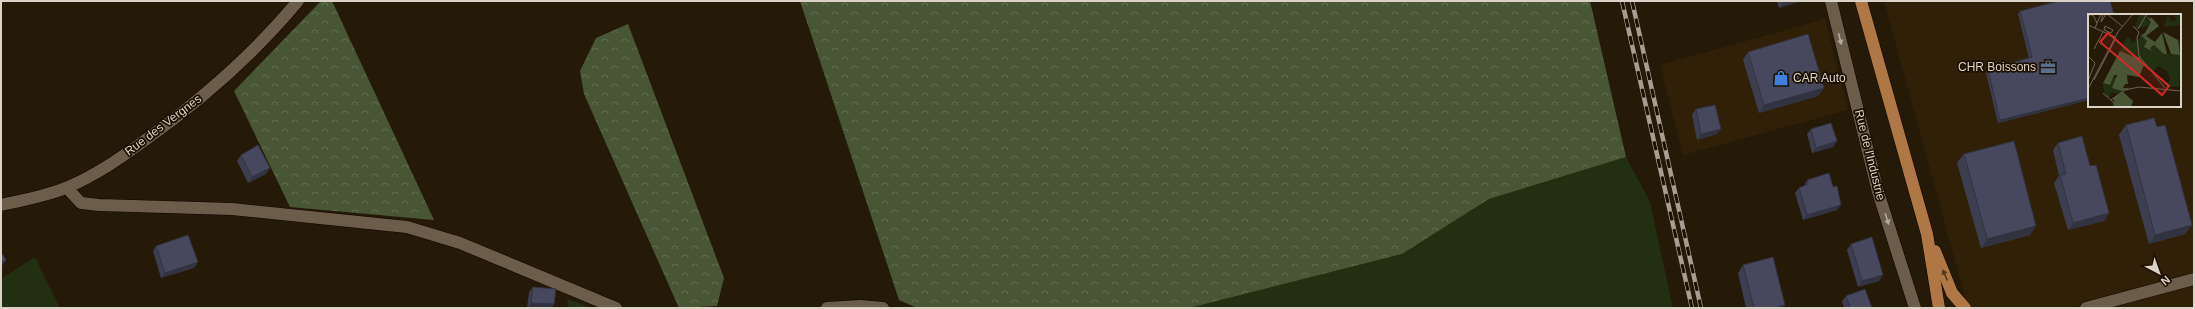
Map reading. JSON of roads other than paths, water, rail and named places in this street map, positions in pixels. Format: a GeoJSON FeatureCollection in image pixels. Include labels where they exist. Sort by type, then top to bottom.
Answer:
{"type":"FeatureCollection","features":[{"type":"Feature","properties":{"kind":"main road"},"geometry":{"type":"LineString","coordinates":[[1861,1],[1927,234],[1939,308]]}},
{"type":"Feature","properties":{"kind":"main road"},"geometry":{"type":"LineString","coordinates":[[1927,234],[1952,293],[1965,308]]}},
{"type":"Feature","properties":{"kind":"street","name":"Rue des Vergnes"},"geometry":{"type":"LineString","coordinates":[[1,205],[46,195],[67,188],[110,166],[161,129],[200,98],[240,63],[298,1]]}},
{"type":"Feature","properties":{"kind":"street","name":"Rue de l'Industrie"},"geometry":{"type":"LineString","coordinates":[[1831,1],[1878,192],[1915,308]]}},
{"type":"Feature","properties":{"kind":"street"},"geometry":{"type":"LineString","coordinates":[[67,188],[81,203],[99,205],[232,209],[407,227],[460,243],[616,308]]}},
{"type":"Feature","properties":{"kind":"street"},"geometry":{"type":"LineString","coordinates":[[2086,308],[2194,279]]}},
{"type":"Feature","properties":{"kind":"street"},"geometry":{"type":"LineString","coordinates":[[827,308],[860,306],[883,308]]}},
{"type":"Feature","properties":{"kind":"railway"},"geometry":{"type":"LineString","coordinates":[[1622,1],[1692,308]]}},
{"type":"Feature","properties":{"kind":"railway"},"geometry":{"type":"LineString","coordinates":[[1632,1],[1701,308]]}},
{"type":"Feature","properties":{"kind":"place","name":"CHR Boissons"},"geometry":{"type":"Point","coordinates":[2048,67]}},
{"type":"Feature","properties":{"kind":"place","name":"CAR Auto"},"geometry":{"type":"Point","coordinates":[1781,78]}}]}
